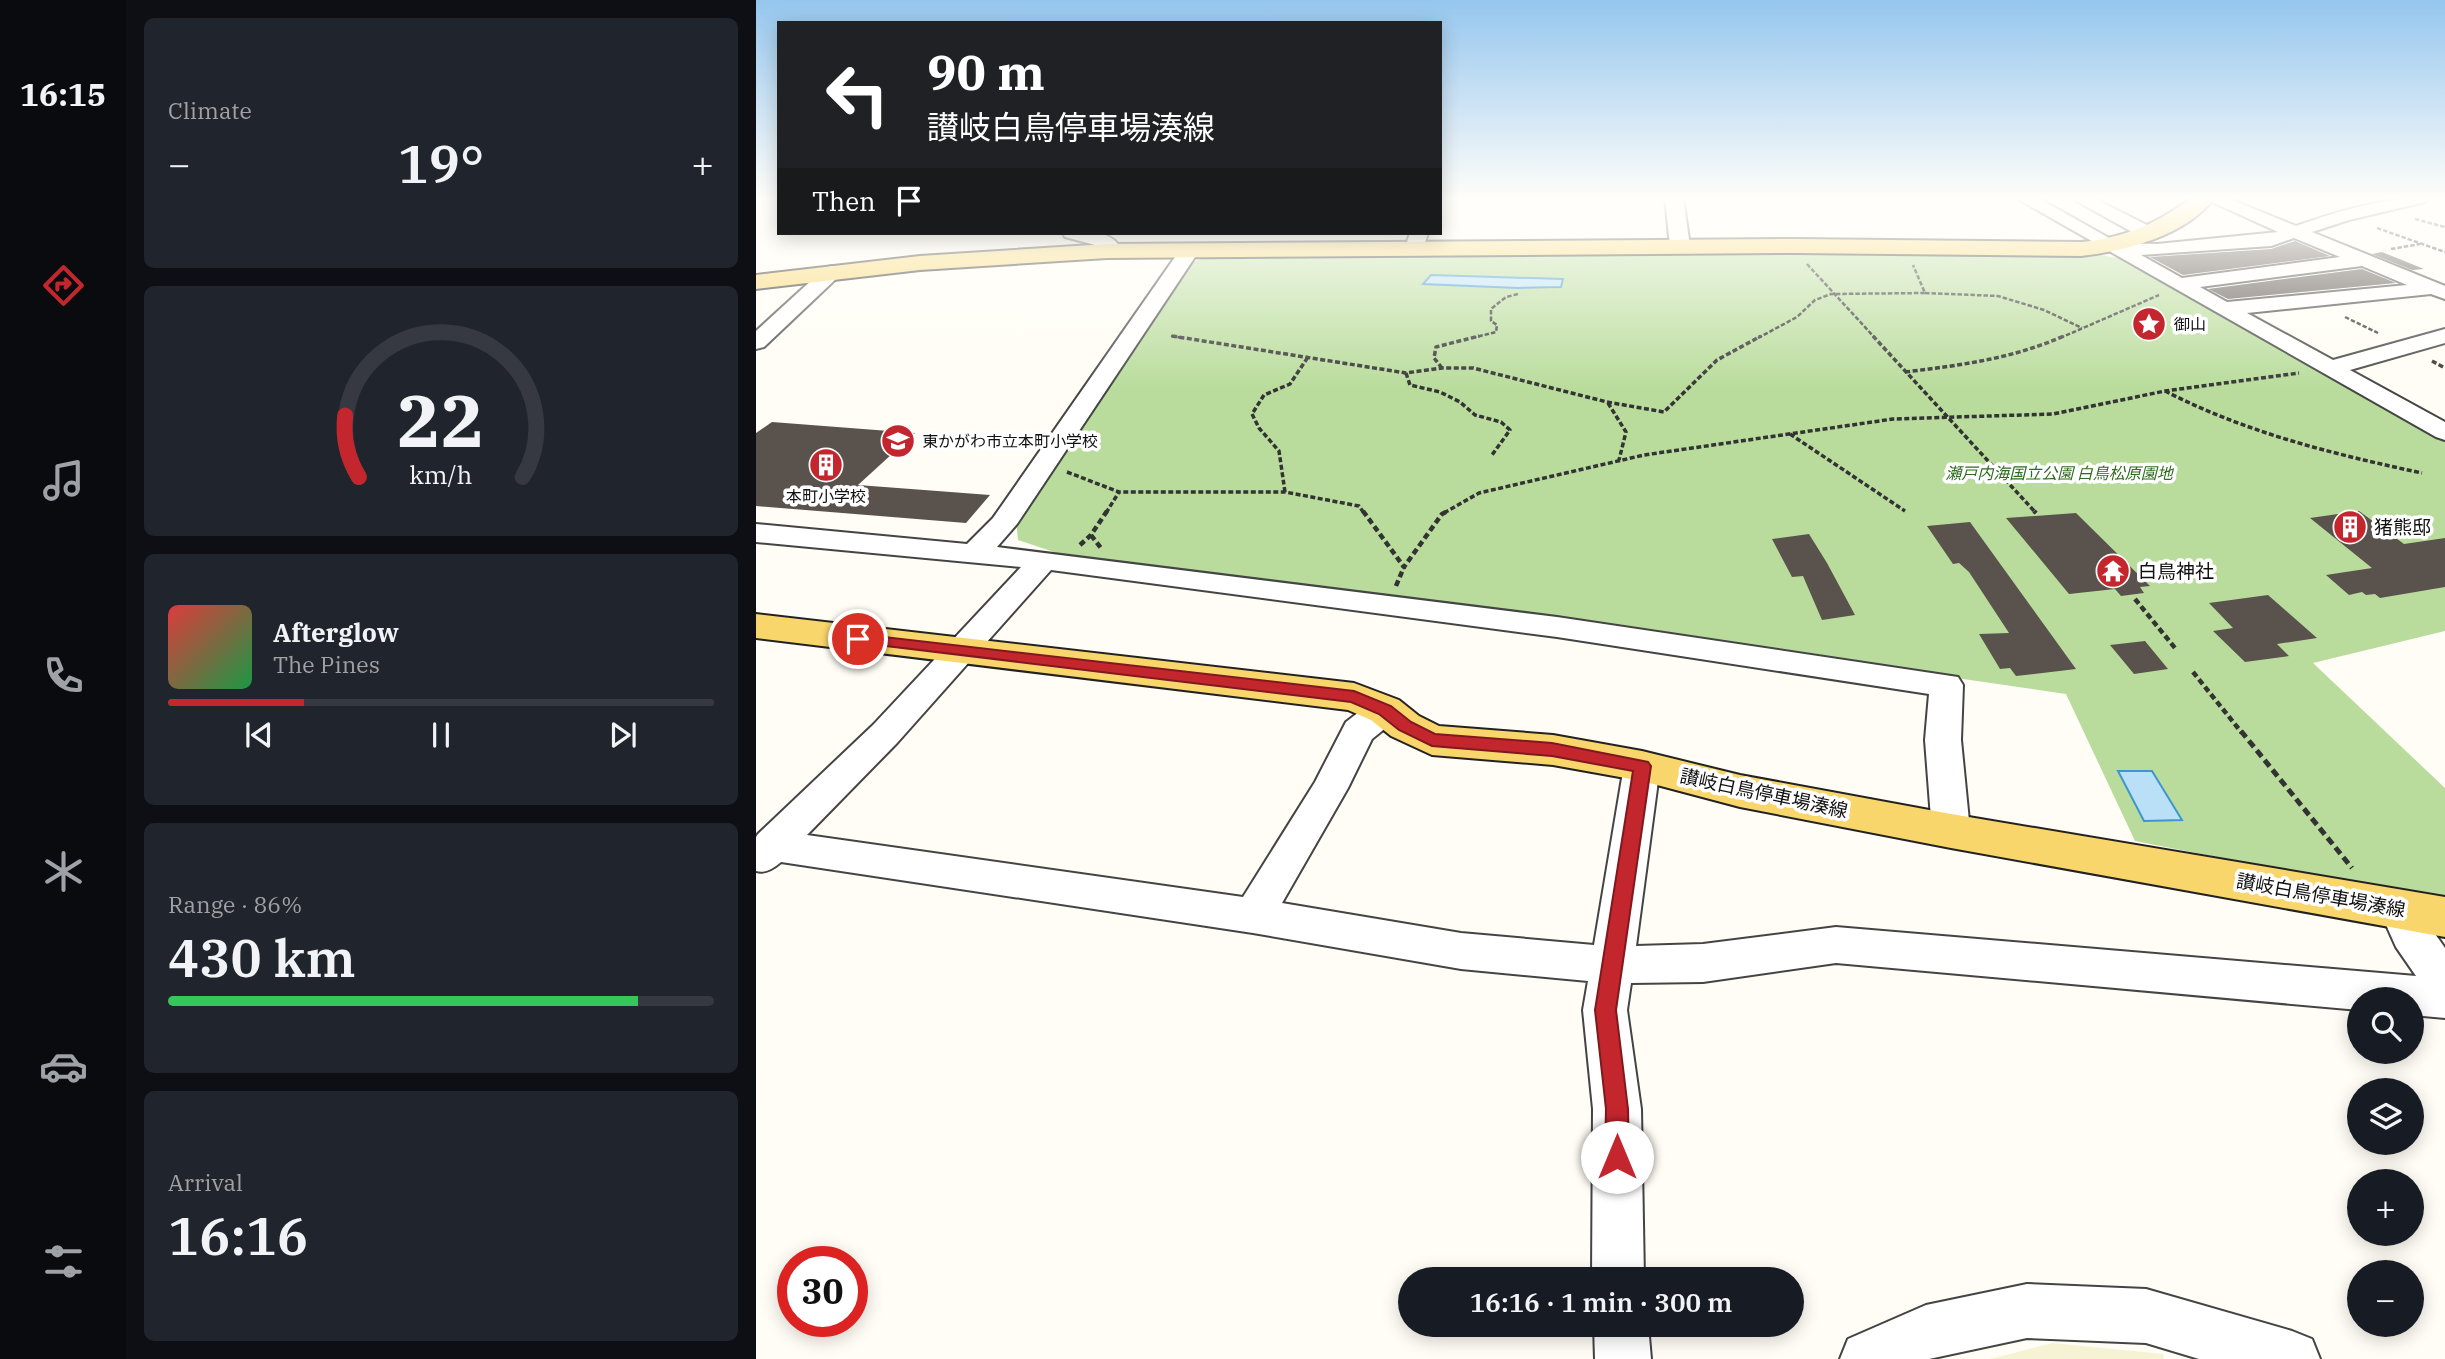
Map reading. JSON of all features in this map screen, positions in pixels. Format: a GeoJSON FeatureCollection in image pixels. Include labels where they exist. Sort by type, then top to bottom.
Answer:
{"type":"FeatureCollection","features":[{"type":"Feature","properties":{"kind":"main road"},"geometry":{"type":"LineString","coordinates":[[756,282],[944,261]]}},
{"type":"Feature","properties":{"kind":"main road","name":"讃岐白鳥停車場湊線"},"geometry":{"type":"LineString","coordinates":[[756,626],[1354,697],[1385,710],[1405,726],[1432,740],[1552,750],[1642,766],[1740,791],[1951,831],[2445,917]]}},
{"type":"Feature","properties":{"kind":"street"},"geometry":{"type":"LineString","coordinates":[[977,551],[1003,524],[1182,261]]}},
{"type":"Feature","properties":{"kind":"street"},"geometry":{"type":"LineString","coordinates":[[2136,261],[2445,432]]}},
{"type":"Feature","properties":{"kind":"street"},"geometry":{"type":"LineString","coordinates":[[2310,261],[2369,294]]}},
{"type":"Feature","properties":{"kind":"street"},"geometry":{"type":"LineString","coordinates":[[2179,285],[2355,261]]}},
{"type":"Feature","properties":{"kind":"street"},"geometry":{"type":"LineString","coordinates":[[2368,261],[2441,286]]}},
{"type":"Feature","properties":{"kind":"street"},"geometry":{"type":"LineString","coordinates":[[756,342],[813,293],[832,272]]}},
{"type":"Feature","properties":{"kind":"street"},"geometry":{"type":"LineString","coordinates":[[2224,309],[2441,286]]}},
{"type":"Feature","properties":{"kind":"street"},"geometry":{"type":"LineString","coordinates":[[2331,368],[2445,336]]}},
{"type":"Feature","properties":{"kind":"street"},"geometry":{"type":"LineString","coordinates":[[756,533],[977,551],[1557,626],[1946,685],[1943,740],[1951,831]]}},
{"type":"Feature","properties":{"kind":"street"},"geometry":{"type":"LineString","coordinates":[[764,853],[885,734],[960,651],[1052,561]]}},
{"type":"Feature","properties":{"kind":"street"},"geometry":{"type":"LineString","coordinates":[[1253,916],[1331,788],[1358,731],[1385,710]]}},
{"type":"Feature","properties":{"kind":"street"},"geometry":{"type":"LineString","coordinates":[[1618,1267],[1617,1109],[1605,1010],[1642,766]]}},
{"type":"Feature","properties":{"kind":"street"},"geometry":{"type":"LineString","coordinates":[[764,853],[1253,916],[1461,951],[1613,965],[1703,963],[1836,945],[2445,998]]}},
{"type":"Feature","properties":{"kind":"street"},"geometry":{"type":"LineString","coordinates":[[2390,906],[2445,982]]}},
{"type":"Feature","properties":{"kind":"street"},"geometry":{"type":"LineString","coordinates":[[1868,1359],[1926,1332],[2027,1311],[2146,1316],[2292,1359]]}},
{"type":"Feature","properties":{"kind":"street"},"geometry":{"type":"LineString","coordinates":[[1621,1337],[1623,1359]]}},
{"type":"Feature","properties":{"kind":"path"},"geometry":{"type":"LineString","coordinates":[[1804,261],[1831,294],[2036,513]]}},
{"type":"Feature","properties":{"kind":"path"},"geometry":{"type":"LineString","coordinates":[[1912,261],[1924,293]]}},
{"type":"Feature","properties":{"kind":"path"},"geometry":{"type":"LineString","coordinates":[[1905,372],[1987,362],[2030,351],[2133,308],[2179,285]]}},
{"type":"Feature","properties":{"kind":"path"},"geometry":{"type":"LineString","coordinates":[[1171,336],[1406,373],[1442,368],[1473,368],[1607,402],[1664,412],[1717,360],[1797,317],[1815,300],[1831,294],[1924,293],[1998,296],[2044,310],[2082,329]]}},
{"type":"Feature","properties":{"kind":"path"},"geometry":{"type":"LineString","coordinates":[[1442,368],[1434,358],[1436,347],[1496,332],[1497,325],[1491,321],[1491,309],[1506,297],[1518,294]]}},
{"type":"Feature","properties":{"kind":"path"},"geometry":{"type":"LineString","coordinates":[[1285,492],[1279,451],[1251,414],[1265,396],[1290,384],[1308,357]]}},
{"type":"Feature","properties":{"kind":"path"},"geometry":{"type":"LineString","coordinates":[[1043,463],[1119,492],[1285,492],[1359,506],[1404,567],[1442,514],[1479,493],[1619,460],[1893,419],[2053,414],[2165,390],[2331,368]]}},
{"type":"Feature","properties":{"kind":"path"},"geometry":{"type":"LineString","coordinates":[[1406,373],[1410,384],[1440,392],[1460,402],[1475,415],[1501,422],[1510,430],[1492,455]]}},
{"type":"Feature","properties":{"kind":"path"},"geometry":{"type":"LineString","coordinates":[[2165,390],[2201,411],[2260,435],[2423,473]]}},
{"type":"Feature","properties":{"kind":"path"},"geometry":{"type":"LineString","coordinates":[[1607,402],[1626,432],[1619,460]]}},
{"type":"Feature","properties":{"kind":"path"},"geometry":{"type":"LineString","coordinates":[[1790,434],[1905,511]]}},
{"type":"Feature","properties":{"kind":"path"},"geometry":{"type":"LineString","coordinates":[[1052,561],[1091,535],[1119,492]]}},
{"type":"Feature","properties":{"kind":"path"},"geometry":{"type":"LineString","coordinates":[[2135,599],[2175,648]]}},
{"type":"Feature","properties":{"kind":"path"},"geometry":{"type":"LineString","coordinates":[[2193,672],[2390,906]]}},
{"type":"Feature","properties":{"kind":"shaded area"},"geometry":{"type":"Polygon","coordinates":[[[2053,1343],[2163,1354],[2164,1359],[1990,1359],[2053,1343]]]}},
{"type":"Feature","properties":{"kind":"green space","name":"瀬戸内海国立公園 白鳥松原園地"},"geometry":{"type":"Polygon","coordinates":[[[1195,261],[2128,261],[2445,435],[2445,631],[2313,663],[2445,788],[2445,902],[2135,841],[2066,694],[1452,605],[1066,556],[1018,540],[1016,519],[1185,267],[1195,261]]]}},
{"type":"Feature","properties":{"kind":"water"},"geometry":{"type":"Polygon","coordinates":[[[1431,275],[1563,279],[1561,287],[1423,284],[1431,275]]]}},
{"type":"Feature","properties":{"kind":"water"},"geometry":{"type":"Polygon","coordinates":[[[2118,771],[2152,771],[2182,820],[2144,821],[2118,771]]]}},
{"type":"Feature","properties":{"kind":"building"},"geometry":{"type":"Polygon","coordinates":[[[2158,261],[2288,261],[2183,275],[2158,261]]]}},
{"type":"Feature","properties":{"kind":"building"},"geometry":{"type":"Polygon","coordinates":[[[2391,261],[2405,261],[2424,269],[2412,270],[2391,261]]]}},
{"type":"Feature","properties":{"kind":"building"},"geometry":{"type":"Polygon","coordinates":[[[2362,269],[2396,283],[2228,299],[2208,289],[2362,269]]]}},
{"type":"Feature","properties":{"kind":"building","name":"本町小学校"},"geometry":{"type":"Polygon","coordinates":[[[772,422],[915,433],[858,485],[990,495],[966,523],[756,506],[756,433],[772,422]]]}},
{"type":"Feature","properties":{"kind":"building"},"geometry":{"type":"Polygon","coordinates":[[[2359,511],[2404,544],[2445,538],[2445,587],[2380,598],[2375,594],[2366,595],[2362,592],[2349,595],[2326,575],[2372,568],[2310,518],[2359,511]]]}},
{"type":"Feature","properties":{"kind":"building"},"geometry":{"type":"Polygon","coordinates":[[[2076,513],[2150,586],[2140,587],[2144,593],[2121,596],[2115,589],[2069,594],[2006,518],[2076,513]]]}},
{"type":"Feature","properties":{"kind":"building"},"geometry":{"type":"Polygon","coordinates":[[[1970,522],[2076,669],[2016,676],[2010,668],[2000,669],[1979,634],[2009,633],[1969,572],[1959,563],[1953,564],[1927,526],[1970,522]]]}},
{"type":"Feature","properties":{"kind":"building"},"geometry":{"type":"Polygon","coordinates":[[[1809,534],[1855,615],[1822,620],[1803,576],[1792,577],[1772,539],[1809,534]]]}},
{"type":"Feature","properties":{"kind":"building"},"geometry":{"type":"Polygon","coordinates":[[[2268,595],[2317,638],[2277,644],[2289,656],[2245,662],[2213,631],[2233,628],[2209,603],[2268,595]]]}},
{"type":"Feature","properties":{"kind":"building"},"geometry":{"type":"Polygon","coordinates":[[[2145,641],[2168,669],[2134,674],[2110,645],[2145,641]]]}},
{"type":"Feature","properties":{"kind":"place","name":"御山"},"geometry":{"type":"Point","coordinates":[2149,324]}},
{"type":"Feature","properties":{"kind":"place","name":"東かがわ市立本町小学校"},"geometry":{"type":"Point","coordinates":[898,441]}},
{"type":"Feature","properties":{"kind":"place","name":"本町小学校"},"geometry":{"type":"Point","coordinates":[826,465]}},
{"type":"Feature","properties":{"kind":"place","name":"猪熊邸"},"geometry":{"type":"Point","coordinates":[2350,527]}},
{"type":"Feature","properties":{"kind":"place","name":"白鳥神社"},"geometry":{"type":"Point","coordinates":[2113,571]}},
{"type":"Feature","properties":{"kind":"route"},"geometry":{"type":"LineString","coordinates":[[858,639],[1354,697],[1385,710],[1405,726],[1432,740],[1552,750],[1642,766],[1605,1010],[1617,1109],[1617,1157]]}}]}
